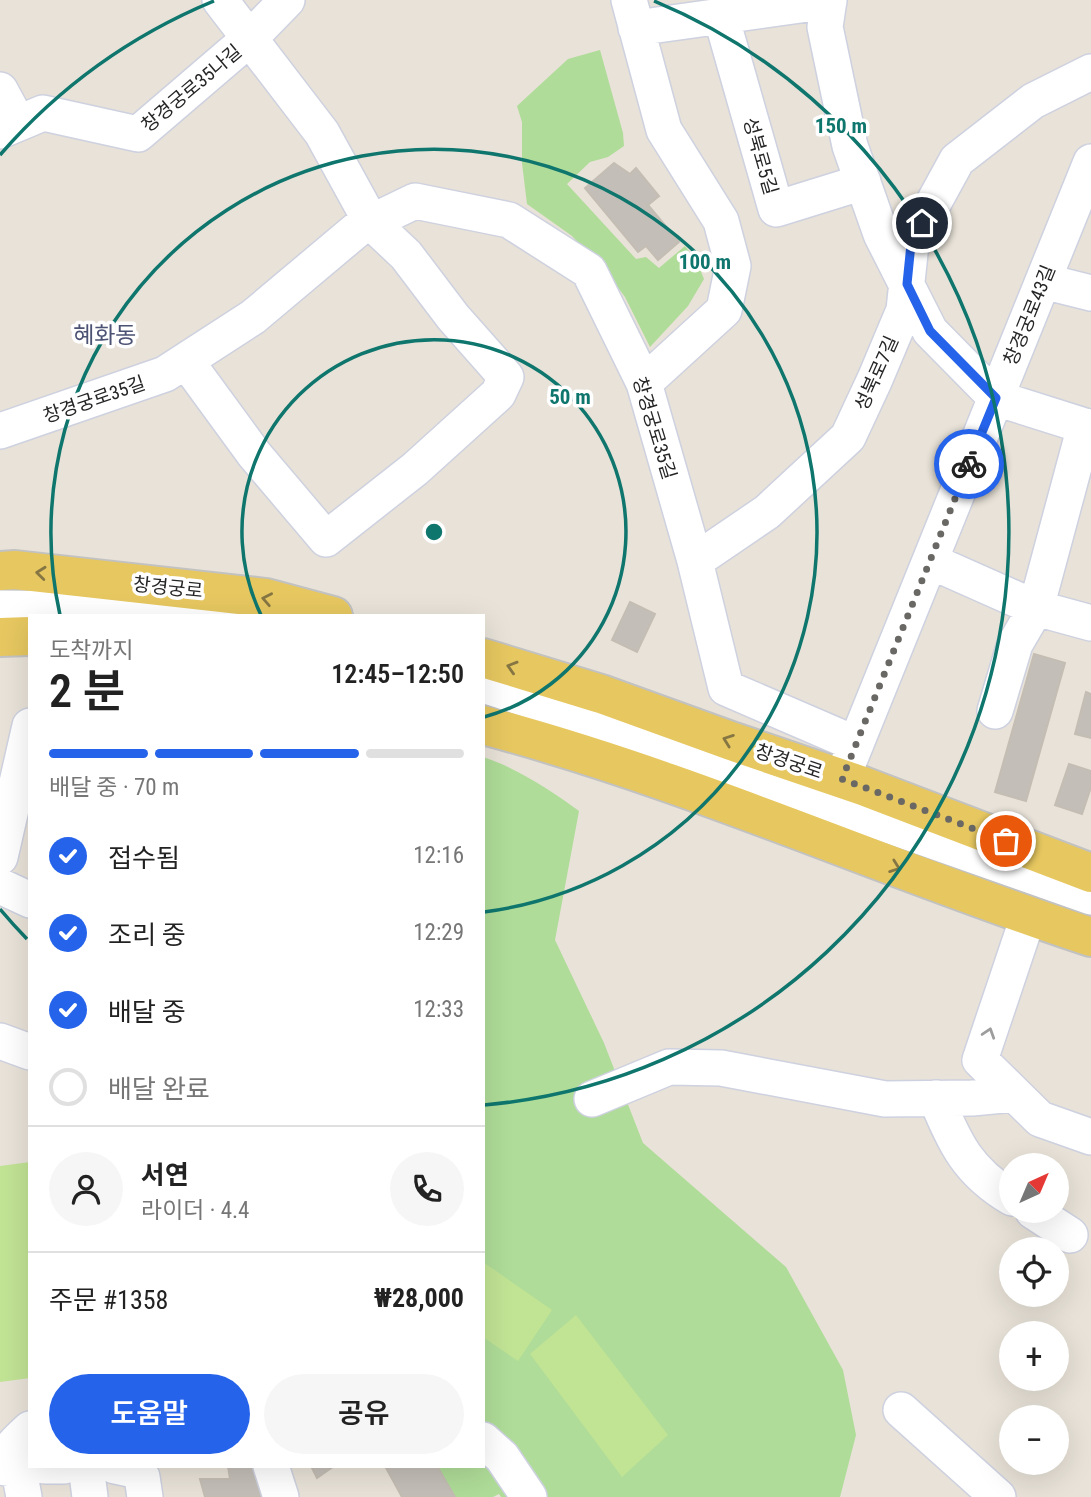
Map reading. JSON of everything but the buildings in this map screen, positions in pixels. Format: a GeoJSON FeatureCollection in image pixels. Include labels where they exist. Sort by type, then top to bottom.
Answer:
{"type":"FeatureCollection","features":[{"type":"Feature","properties":{"kind":"main road","name":"창경궁로"},"geometry":{"type":"LineString","coordinates":[[0,571],[15,570],[266,598],[326,614]]}},
{"type":"Feature","properties":{"kind":"main road"},"geometry":{"type":"LineString","coordinates":[[0,637],[28,636]]}},
{"type":"Feature","properties":{"kind":"main road","name":"창경궁로"},"geometry":{"type":"LineString","coordinates":[[485,659],[601,694],[731,741],[849,762],[1091,873]]}},
{"type":"Feature","properties":{"kind":"main road"},"geometry":{"type":"LineString","coordinates":[[485,726],[687,789],[1091,937]]}},
{"type":"Feature","properties":{"kind":"street"},"geometry":{"type":"LineString","coordinates":[[220,0],[250,38],[287,0]]}},
{"type":"Feature","properties":{"kind":"street"},"geometry":{"type":"LineString","coordinates":[[644,383],[724,310],[733,266],[721,221],[664,130],[632,14],[721,16],[829,1],[825,27],[850,146],[881,234],[930,331],[996,398],[1088,427],[1036,608],[1015,644],[995,711]]}},
{"type":"Feature","properties":{"kind":"street","name":"성북로5길"},"geometry":{"type":"LineString","coordinates":[[721,16],[776,209],[863,182]]}},
{"type":"Feature","properties":{"kind":"street","name":"창경궁로35나길"},"geometry":{"type":"LineString","coordinates":[[9,127],[43,113],[138,134],[250,38],[322,133],[371,222]]}},
{"type":"Feature","properties":{"kind":"street","name":"성북로7길"},"geometry":{"type":"LineString","coordinates":[[695,561],[767,512],[848,437],[904,310],[911,244],[957,160],[1033,101],[1091,72]]}},
{"type":"Feature","properties":{"kind":"street"},"geometry":{"type":"LineString","coordinates":[[0,90],[9,127]]}},
{"type":"Feature","properties":{"kind":"street","name":"창경궁로43길"},"geometry":{"type":"LineString","coordinates":[[849,762],[1091,162]]}},
{"type":"Feature","properties":{"kind":"street","name":"창경궁로35길"},"geometry":{"type":"LineString","coordinates":[[0,431],[165,374],[253,317],[359,228],[415,201],[509,220],[589,271],[644,383],[695,561],[726,688],[849,762]]}},
{"type":"Feature","properties":{"kind":"street"},"geometry":{"type":"LineString","coordinates":[[186,361],[254,454],[326,539],[415,469],[498,394],[506,377],[453,317],[406,255],[371,222]]}},
{"type":"Feature","properties":{"kind":"street"},"geometry":{"type":"LineString","coordinates":[[1043,281],[1091,293]]}},
{"type":"Feature","properties":{"kind":"street"},"geometry":{"type":"LineString","coordinates":[[930,561],[1036,608],[1091,623]]}},
{"type":"Feature","properties":{"kind":"street"},"geometry":{"type":"LineString","coordinates":[[0,608],[206,610],[222,614]]}},
{"type":"Feature","properties":{"kind":"street"},"geometry":{"type":"LineString","coordinates":[[0,623],[28,622]]}},
{"type":"Feature","properties":{"kind":"street"},"geometry":{"type":"LineString","coordinates":[[485,686],[1091,897]]}},
{"type":"Feature","properties":{"kind":"street"},"geometry":{"type":"LineString","coordinates":[[485,705],[584,733],[1091,908]]}},
{"type":"Feature","properties":{"kind":"street"},"geometry":{"type":"LineString","coordinates":[[0,857],[28,735]]}},
{"type":"Feature","properties":{"kind":"street"},"geometry":{"type":"LineString","coordinates":[[0,886],[28,899]]}},
{"type":"Feature","properties":{"kind":"street"},"geometry":{"type":"LineString","coordinates":[[1028,916],[980,1060],[1040,1119],[1091,1137]]}},
{"type":"Feature","properties":{"kind":"street"},"geometry":{"type":"LineString","coordinates":[[0,1041],[28,1051]]}},
{"type":"Feature","properties":{"kind":"street"},"geometry":{"type":"LineString","coordinates":[[592,1099],[669,1067],[721,1068],[885,1099],[972,1098],[1014,1094]]}},
{"type":"Feature","properties":{"kind":"street"},"geometry":{"type":"LineString","coordinates":[[936,1098],[964,1157],[999,1189]]}},
{"type":"Feature","properties":{"kind":"street"},"geometry":{"type":"LineString","coordinates":[[1052,1223],[1070,1235]]}},
{"type":"Feature","properties":{"kind":"street"},"geometry":{"type":"LineString","coordinates":[[901,1410],[994,1496]]}},
{"type":"Feature","properties":{"kind":"street"},"geometry":{"type":"LineString","coordinates":[[28,1431],[3,1457],[20,1472],[49,1468]]}},
{"type":"Feature","properties":{"kind":"street"},"geometry":{"type":"LineString","coordinates":[[485,1442],[502,1457],[529,1497]]}},
{"type":"Feature","properties":{"kind":"street"},"geometry":{"type":"LineString","coordinates":[[86,1468],[90,1497]]}},
{"type":"Feature","properties":{"kind":"street"},"geometry":{"type":"LineString","coordinates":[[124,1468],[138,1471],[142,1477],[145,1497]]}},
{"type":"Feature","properties":{"kind":"street"},"geometry":{"type":"LineString","coordinates":[[272,1468],[281,1497]]}},
{"type":"Feature","properties":{"kind":"green space"},"geometry":{"type":"Polygon","coordinates":[[[600,50],[623,133],[624,146],[608,157],[590,162],[567,184],[636,259],[646,257],[659,268],[685,246],[697,262],[704,279],[688,306],[650,347],[625,297],[607,273],[572,236],[527,204],[522,163],[522,122],[517,106],[568,59],[600,50]]]}},
{"type":"Feature","properties":{"kind":"green space"},"geometry":{"type":"Polygon","coordinates":[[[485,758],[521,773],[579,811],[555,940],[604,1043],[643,1143],[786,1267],[843,1370],[856,1435],[840,1497],[501,1497],[499,1494],[493,1497],[453,1497],[437,1468],[485,1468],[485,758]]]}},
{"type":"Feature","properties":{"kind":"green space"},"geometry":{"type":"Polygon","coordinates":[[[28,1162],[28,1378],[0,1382],[0,1166],[28,1162]]]}},
{"type":"Feature","properties":{"kind":"green space"},"geometry":{"type":"Polygon","coordinates":[[[485,1263],[552,1310],[518,1361],[485,1338],[485,1263]]]}},
{"type":"Feature","properties":{"kind":"green space"},"geometry":{"type":"Polygon","coordinates":[[[576,1315],[668,1435],[622,1477],[530,1354],[576,1315]]]}},
{"type":"Feature","properties":{"kind":"way so far"},"geometry":{"type":"LineString","coordinates":[[969,464],[842,779],[1006,841]]}},
{"type":"Feature","properties":{"kind":"district","name":"혜화동"},"geometry":{"type":"Point","coordinates":[105,335]}},
{"type":"Feature","properties":{"kind":"route"},"geometry":{"type":"LineString","coordinates":[[922,223],[911,244],[907,284],[930,331],[996,398],[969,464]]}}]}
